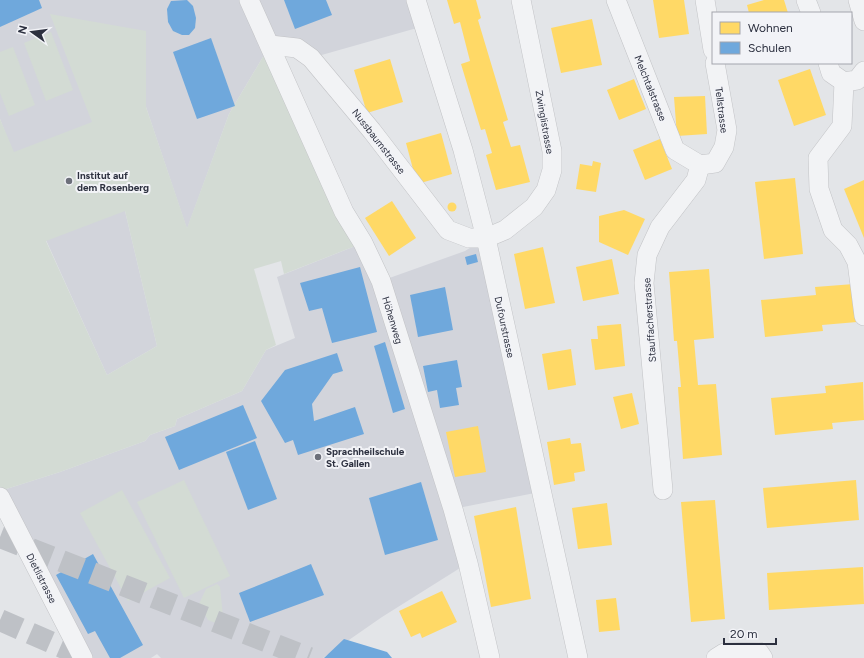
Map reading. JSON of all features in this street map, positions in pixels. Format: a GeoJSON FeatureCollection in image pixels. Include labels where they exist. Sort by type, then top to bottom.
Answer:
{"type":"FeatureCollection","features":[{"type":"Feature","properties":{"kind":"street","name":"Höhenweg"},"geometry":{"type":"LineString","coordinates":[[250,0],[344,212],[363,242],[381,281],[453,509],[470,571],[490,658]]}},
{"type":"Feature","properties":{"kind":"street","name":"Dufourstrasse"},"geometry":{"type":"LineString","coordinates":[[416,0],[463,150],[486,238],[578,658]]}},
{"type":"Feature","properties":{"kind":"street","name":"Zwinglistrasse"},"geometry":{"type":"LineString","coordinates":[[486,238],[505,230],[534,207],[546,190],[552,170],[552,151],[521,0]]}},
{"type":"Feature","properties":{"kind":"street","name":"Melchtalstrasse"},"geometry":{"type":"LineString","coordinates":[[616,0],[675,150],[700,165]]}},
{"type":"Feature","properties":{"kind":"street"},"geometry":{"type":"LineString","coordinates":[[704,0],[712,44]]}},
{"type":"Feature","properties":{"kind":"street"},"geometry":{"type":"LineString","coordinates":[[806,0],[811,12]]}},
{"type":"Feature","properties":{"kind":"street"},"geometry":{"type":"LineString","coordinates":[[858,0],[864,21]]}},
{"type":"Feature","properties":{"kind":"street","name":"Nussbaumstrasse"},"geometry":{"type":"LineString","coordinates":[[270,45],[296,48],[311,58],[372,131],[448,230],[468,238],[486,238]]}},
{"type":"Feature","properties":{"kind":"street","name":"Tellstrasse"},"geometry":{"type":"LineString","coordinates":[[700,165],[715,163],[724,147],[726,130],[715,64]]}},
{"type":"Feature","properties":{"kind":"street"},"geometry":{"type":"LineString","coordinates":[[828,64],[831,73],[844,82],[857,80],[864,71]]}},
{"type":"Feature","properties":{"kind":"street"},"geometry":{"type":"LineString","coordinates":[[844,82],[842,126],[818,158],[819,189],[833,230],[848,245],[857,262],[864,316]]}},
{"type":"Feature","properties":{"kind":"street","name":"Stauffacherstrasse"},"geometry":{"type":"LineString","coordinates":[[664,490],[644,283],[647,255],[660,227],[696,180],[700,165]]}},
{"type":"Feature","properties":{"kind":"street","name":"Dietlistrasse"},"geometry":{"type":"LineString","coordinates":[[0,498],[83,658]]}},
{"type":"Feature","properties":{"kind":"street"},"geometry":{"type":"LineString","coordinates":[[716,658],[724,653],[759,652],[763,658]]}},
{"type":"Feature","properties":{"kind":"shaded area","name":"Institut auf dem Rosenberg"},"geometry":{"type":"Polygon","coordinates":[[[0,0],[416,0],[424,26],[311,58],[270,45],[229,114],[187,229],[146,107],[146,31],[85,100],[125,211],[157,346],[107,375],[46,240],[0,119],[0,0]]]}},
{"type":"Feature","properties":{"kind":"shaded area"},"geometry":{"type":"Polygon","coordinates":[[[50,14],[146,31],[146,107],[187,228],[229,114],[270,45],[363,243],[284,274],[281,261],[254,269],[276,345],[266,350],[242,391],[177,419],[175,426],[150,435],[145,441],[60,472],[0,491],[0,119],[14,152],[92,122],[50,14]],[[125,211],[46,241],[107,375],[157,346],[125,211]]]}},
{"type":"Feature","properties":{"kind":"shaded area"},"geometry":{"type":"Polygon","coordinates":[[[51,32],[73,90],[46,101],[24,43],[51,32]]]}},
{"type":"Feature","properties":{"kind":"shaded area"},"geometry":{"type":"Polygon","coordinates":[[[13,47],[35,105],[9,116],[0,93],[0,52],[13,47]]]}},
{"type":"Feature","properties":{"kind":"shaded area","name":"Sprachheilschule St. Gallen"},"geometry":{"type":"Polygon","coordinates":[[[486,238],[540,492],[453,509],[468,563],[382,617],[323,658],[161,658],[157,654],[151,658],[83,658],[0,491],[60,472],[145,441],[150,435],[175,426],[177,419],[242,391],[266,350],[295,338],[277,277],[363,243],[381,281],[465,251],[486,238]]]}},
{"type":"Feature","properties":{"kind":"shaded area"},"geometry":{"type":"Polygon","coordinates":[[[184,480],[230,576],[184,598],[137,502],[184,480]]]}},
{"type":"Feature","properties":{"kind":"shaded area"},"geometry":{"type":"Polygon","coordinates":[[[122,490],[170,578],[128,601],[80,513],[122,490]]]}},
{"type":"Feature","properties":{"kind":"shaded area"},"geometry":{"type":"Polygon","coordinates":[[[217,584],[220,587],[223,617],[218,624],[208,620],[199,604],[206,589],[217,584]]]}},
{"type":"Feature","properties":{"kind":"building: Wohnen"},"geometry":{"type":"Polygon","coordinates":[[[447,0],[476,0],[481,18],[478,20],[508,120],[503,122],[511,147],[520,145],[530,182],[496,190],[486,155],[492,153],[485,129],[481,130],[461,64],[470,61],[460,22],[454,24],[447,0]]]}},
{"type":"Feature","properties":{"kind":"building: Wohnen"},"geometry":{"type":"Polygon","coordinates":[[[653,0],[684,0],[689,34],[659,38],[653,0]]]}},
{"type":"Feature","properties":{"kind":"building: Wohnen"},"geometry":{"type":"Polygon","coordinates":[[[764,0],[784,0],[788,12],[749,12],[747,5],[764,0]]]}},
{"type":"Feature","properties":{"kind":"building: Wohnen"},"geometry":{"type":"Polygon","coordinates":[[[592,19],[602,65],[561,73],[551,28],[592,19]]]}},
{"type":"Feature","properties":{"kind":"building: Wohnen"},"geometry":{"type":"Polygon","coordinates":[[[390,59],[403,102],[367,113],[354,70],[390,59]]]}},
{"type":"Feature","properties":{"kind":"building: Wohnen"},"geometry":{"type":"Polygon","coordinates":[[[810,69],[826,115],[794,126],[778,80],[810,69]]]}},
{"type":"Feature","properties":{"kind":"building: Wohnen"},"geometry":{"type":"Polygon","coordinates":[[[634,79],[646,109],[619,120],[607,90],[634,79]]]}},
{"type":"Feature","properties":{"kind":"building: Wohnen"},"geometry":{"type":"Polygon","coordinates":[[[705,96],[707,134],[677,136],[674,97],[705,96]]]}},
{"type":"Feature","properties":{"kind":"building: Wohnen"},"geometry":{"type":"Polygon","coordinates":[[[441,133],[452,174],[417,184],[406,143],[441,133]]]}},
{"type":"Feature","properties":{"kind":"building: Wohnen"},"geometry":{"type":"Polygon","coordinates":[[[660,139],[672,169],[645,180],[633,150],[660,139]]]}},
{"type":"Feature","properties":{"kind":"building: Wohnen"},"geometry":{"type":"Polygon","coordinates":[[[593,161],[601,163],[596,192],[576,189],[580,164],[592,166],[593,161]]]}},
{"type":"Feature","properties":{"kind":"building: Wohnen"},"geometry":{"type":"Polygon","coordinates":[[[795,178],[803,254],[764,259],[755,182],[795,178]]]}},
{"type":"Feature","properties":{"kind":"building: Wohnen"},"geometry":{"type":"Polygon","coordinates":[[[864,180],[864,238],[844,189],[864,180]]]}},
{"type":"Feature","properties":{"kind":"building: Wohnen"},"geometry":{"type":"Polygon","coordinates":[[[392,201],[416,238],[389,256],[365,218],[392,201]]]}},
{"type":"Feature","properties":{"kind":"building: Wohnen"},"geometry":{"type":"Polygon","coordinates":[[[450,203],[454,203],[456,207],[454,211],[450,211],[448,209],[448,205],[450,203]]]}},
{"type":"Feature","properties":{"kind":"building: Wohnen"},"geometry":{"type":"Polygon","coordinates":[[[624,210],[645,219],[628,255],[599,242],[599,216],[624,210]]]}},
{"type":"Feature","properties":{"kind":"building: Wohnen"},"geometry":{"type":"Polygon","coordinates":[[[543,247],[555,303],[525,309],[514,254],[543,247]]]}},
{"type":"Feature","properties":{"kind":"building: Wohnen"},"geometry":{"type":"Polygon","coordinates":[[[612,259],[619,294],[583,301],[576,267],[612,259]]]}},
{"type":"Feature","properties":{"kind":"building: Wohnen"},"geometry":{"type":"Polygon","coordinates":[[[709,269],[714,338],[694,340],[698,385],[716,384],[722,455],[683,459],[678,387],[681,387],[677,341],[674,341],[669,272],[709,269]]]}},
{"type":"Feature","properties":{"kind":"building: Wohnen"},"geometry":{"type":"Polygon","coordinates":[[[854,284],[857,322],[822,325],[823,331],[765,337],[761,300],[816,295],[815,287],[854,284]]]}},
{"type":"Feature","properties":{"kind":"building: Wohnen"},"geometry":{"type":"Polygon","coordinates":[[[621,324],[625,366],[595,370],[591,339],[598,339],[597,326],[621,324]]]}},
{"type":"Feature","properties":{"kind":"building: Wohnen"},"geometry":{"type":"Polygon","coordinates":[[[571,349],[576,385],[548,390],[542,354],[571,349]]]}},
{"type":"Feature","properties":{"kind":"building: Wohnen"},"geometry":{"type":"Polygon","coordinates":[[[863,382],[864,420],[832,423],[833,429],[775,435],[771,398],[826,393],[825,386],[863,382]]]}},
{"type":"Feature","properties":{"kind":"building: Wohnen"},"geometry":{"type":"Polygon","coordinates":[[[632,393],[639,424],[621,429],[613,397],[632,393]]]}},
{"type":"Feature","properties":{"kind":"building: Wohnen"},"geometry":{"type":"Polygon","coordinates":[[[478,426],[486,472],[455,477],[446,432],[478,426]]]}},
{"type":"Feature","properties":{"kind":"building: Wohnen"},"geometry":{"type":"Polygon","coordinates":[[[570,438],[571,444],[581,443],[585,471],[574,473],[575,481],[554,485],[547,442],[570,438]]]}},
{"type":"Feature","properties":{"kind":"building: Wohnen"},"geometry":{"type":"Polygon","coordinates":[[[856,480],[859,520],[767,528],[763,488],[856,480]]]}},
{"type":"Feature","properties":{"kind":"building: Wohnen"},"geometry":{"type":"Polygon","coordinates":[[[715,500],[725,619],[691,622],[681,502],[715,500]]]}},
{"type":"Feature","properties":{"kind":"building: Wohnen"},"geometry":{"type":"Polygon","coordinates":[[[607,503],[612,545],[578,549],[572,508],[607,503]]]}},
{"type":"Feature","properties":{"kind":"building: Wohnen"},"geometry":{"type":"Polygon","coordinates":[[[516,507],[531,599],[491,607],[474,516],[516,507]]]}},
{"type":"Feature","properties":{"kind":"building: Wohnen"},"geometry":{"type":"Polygon","coordinates":[[[863,567],[864,604],[769,610],[767,573],[863,567]]]}},
{"type":"Feature","properties":{"kind":"building: Wohnen"},"geometry":{"type":"Polygon","coordinates":[[[442,591],[457,622],[422,638],[420,633],[411,637],[399,611],[442,591]]]}},
{"type":"Feature","properties":{"kind":"building: Wohnen"},"geometry":{"type":"Polygon","coordinates":[[[616,598],[620,630],[599,632],[596,600],[616,598]]]}},
{"type":"Feature","properties":{"kind":"building: Schulen"},"geometry":{"type":"Polygon","coordinates":[[[0,0],[39,0],[42,8],[0,27],[0,0]]]}},
{"type":"Feature","properties":{"kind":"building: Schulen"},"geometry":{"type":"Polygon","coordinates":[[[187,0],[193,6],[196,18],[195,28],[189,35],[182,35],[173,31],[168,22],[167,9],[171,1],[187,0]]]}},
{"type":"Feature","properties":{"kind":"building: Schulen"},"geometry":{"type":"Polygon","coordinates":[[[284,0],[326,0],[332,15],[295,29],[284,0]]]}},
{"type":"Feature","properties":{"kind":"building: Schulen"},"geometry":{"type":"Polygon","coordinates":[[[211,38],[235,106],[197,119],[173,52],[211,38]]]}},
{"type":"Feature","properties":{"kind":"building: Schulen"},"geometry":{"type":"Polygon","coordinates":[[[476,254],[478,262],[467,265],[465,257],[476,254]]]}},
{"type":"Feature","properties":{"kind":"building: Schulen"},"geometry":{"type":"Polygon","coordinates":[[[360,267],[377,332],[332,343],[322,308],[309,311],[300,283],[360,267]]]}},
{"type":"Feature","properties":{"kind":"building: Schulen"},"geometry":{"type":"Polygon","coordinates":[[[445,287],[453,330],[418,337],[410,295],[445,287]]]}},
{"type":"Feature","properties":{"kind":"building: Schulen"},"geometry":{"type":"Polygon","coordinates":[[[385,342],[405,409],[393,413],[374,346],[385,342]]]}},
{"type":"Feature","properties":{"kind":"building: Schulen"},"geometry":{"type":"Polygon","coordinates":[[[337,353],[343,371],[333,374],[312,404],[314,421],[355,407],[364,434],[298,455],[293,440],[285,443],[261,401],[285,370],[337,353]]]}},
{"type":"Feature","properties":{"kind":"building: Schulen"},"geometry":{"type":"Polygon","coordinates":[[[457,360],[462,387],[456,388],[459,405],[440,408],[437,390],[428,392],[423,366],[457,360]]]}},
{"type":"Feature","properties":{"kind":"building: Schulen"},"geometry":{"type":"Polygon","coordinates":[[[243,405],[257,438],[179,470],[165,437],[243,405]]]}},
{"type":"Feature","properties":{"kind":"building: Schulen"},"geometry":{"type":"Polygon","coordinates":[[[255,441],[277,499],[248,510],[226,452],[255,441]]]}},
{"type":"Feature","properties":{"kind":"building: Schulen"},"geometry":{"type":"Polygon","coordinates":[[[421,482],[438,540],[385,555],[369,498],[421,482]]]}},
{"type":"Feature","properties":{"kind":"building: Schulen"},"geometry":{"type":"Polygon","coordinates":[[[93,554],[143,645],[120,658],[110,658],[95,631],[88,634],[56,575],[93,554]]]}},
{"type":"Feature","properties":{"kind":"building: Schulen"},"geometry":{"type":"Polygon","coordinates":[[[311,564],[324,595],[250,622],[239,593],[311,564]]]}},
{"type":"Feature","properties":{"kind":"building: Schulen"},"geometry":{"type":"Polygon","coordinates":[[[344,639],[387,652],[392,658],[324,658],[344,639]]]}},
{"type":"Feature","properties":{"kind":"tunnel"},"geometry":{"type":"LineString","coordinates":[[0,537],[309,658]]}},
{"type":"Feature","properties":{"kind":"tunnel"},"geometry":{"type":"LineString","coordinates":[[0,620],[87,658]]}},
{"type":"Feature","properties":{"kind":"place","name":"Institut auf dem Rosenberg"},"geometry":{"type":"Point","coordinates":[69,181]}},
{"type":"Feature","properties":{"kind":"place","name":"Sprachheilschule St. Gallen"},"geometry":{"type":"Point","coordinates":[318,457]}}]}
